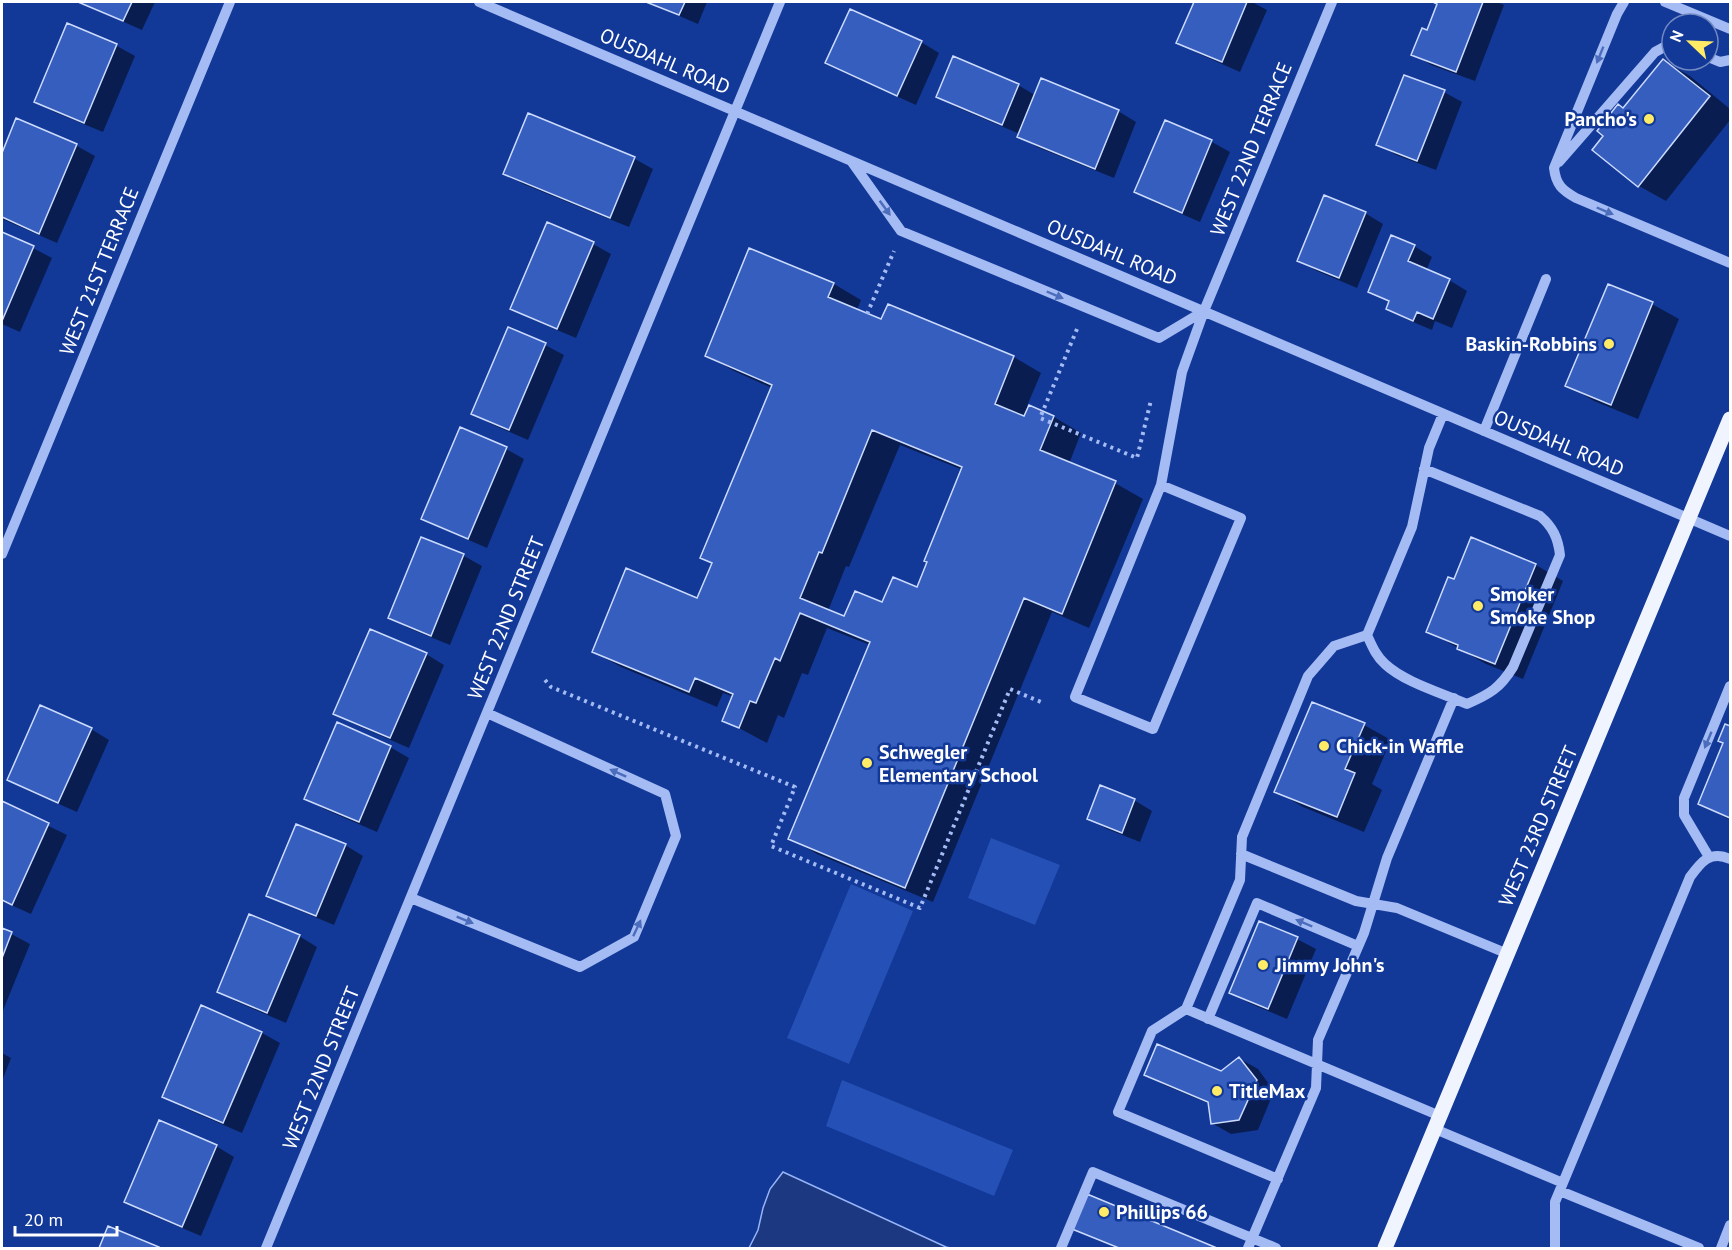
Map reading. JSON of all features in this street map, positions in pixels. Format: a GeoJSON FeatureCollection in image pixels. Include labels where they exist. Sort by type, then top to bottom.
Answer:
{"type":"FeatureCollection","features":[{"type":"Feature","properties":{"kind":"main road","name":"WEST 23RD STREET"},"geometry":{"type":"LineString","coordinates":[[1385,1248],[1731,419]]}},
{"type":"Feature","properties":{"kind":"street","name":"WEST 21ST TERRACE"},"geometry":{"type":"LineString","coordinates":[[2,554],[230,2]]}},
{"type":"Feature","properties":{"kind":"street","name":"OUSDAHL ROAD"},"geometry":{"type":"LineString","coordinates":[[479,2],[1731,536]]}},
{"type":"Feature","properties":{"kind":"street","name":"WEST 22ND STREET"},"geometry":{"type":"LineString","coordinates":[[266,1248],[780,2]]}},
{"type":"Feature","properties":{"kind":"street","name":"WEST 22ND TERRACE"},"geometry":{"type":"LineString","coordinates":[[1161,485],[1241,518],[1153,729],[1075,697],[1161,485],[1182,372],[1204,311],[1332,2]]}},
{"type":"Feature","properties":{"kind":"street"},"geometry":{"type":"LineString","coordinates":[[1624,2],[1554,168],[1555,179],[1561,190],[1576,198],[1731,263]]}},
{"type":"Feature","properties":{"kind":"street"},"geometry":{"type":"LineString","coordinates":[[1665,2],[1731,29]]}},
{"type":"Feature","properties":{"kind":"street"},"geometry":{"type":"LineString","coordinates":[[1554,168],[1655,52],[1660,49]]}},
{"type":"Feature","properties":{"kind":"street"},"geometry":{"type":"LineString","coordinates":[[851,160],[901,231],[1160,338],[1204,311]]}},
{"type":"Feature","properties":{"kind":"street"},"geometry":{"type":"LineString","coordinates":[[1484,431],[1546,279]]}},
{"type":"Feature","properties":{"kind":"street"},"geometry":{"type":"LineString","coordinates":[[1424,468],[1540,516],[1551,525],[1558,542],[1560,555],[1513,667],[1503,683],[1484,697],[1467,704],[1403,676],[1385,664],[1374,651],[1367,635],[1412,527],[1424,468],[1429,448],[1443,414]]}},
{"type":"Feature","properties":{"kind":"street"},"geometry":{"type":"LineString","coordinates":[[1278,1179],[1118,1112],[1152,1031],[1186,1009],[1240,880],[1242,837],[1308,676],[1334,646],[1367,635]]}},
{"type":"Feature","properties":{"kind":"street"},"geometry":{"type":"LineString","coordinates":[[1709,857],[1684,815],[1684,798],[1731,686]]}},
{"type":"Feature","properties":{"kind":"street"},"geometry":{"type":"LineString","coordinates":[[1250,1244],[1316,1088],[1318,1040],[1358,946],[1387,858],[1454,698]]}},
{"type":"Feature","properties":{"kind":"street"},"geometry":{"type":"LineString","coordinates":[[411,898],[580,967],[634,937],[676,836],[665,794],[487,713]]}},
{"type":"Feature","properties":{"kind":"street"},"geometry":{"type":"LineString","coordinates":[[1241,854],[1356,901],[1397,908],[1508,954]]}},
{"type":"Feature","properties":{"kind":"street"},"geometry":{"type":"LineString","coordinates":[[1558,1247],[1556,1202],[1690,877],[1700,863],[1709,857],[1722,855],[1731,859]]}},
{"type":"Feature","properties":{"kind":"street"},"geometry":{"type":"LineString","coordinates":[[1208,1018],[1257,903],[1358,946]]}},
{"type":"Feature","properties":{"kind":"street"},"geometry":{"type":"LineString","coordinates":[[1186,1009],[1317,1064],[1437,1122],[1562,1187],[1699,1248]]}},
{"type":"Feature","properties":{"kind":"street"},"geometry":{"type":"LineString","coordinates":[[1061,1248],[1093,1172],[1250,1244],[1276,1248]]}},
{"type":"Feature","properties":{"kind":"street"},"geometry":{"type":"LineString","coordinates":[[1720,1248],[1730,1228]]}},
{"type":"Feature","properties":{"kind":"path"},"geometry":{"type":"LineString","coordinates":[[867,314],[894,251]]}},
{"type":"Feature","properties":{"kind":"path"},"geometry":{"type":"LineString","coordinates":[[1077,329],[1040,418],[1137,458],[1151,400]]}},
{"type":"Feature","properties":{"kind":"path"},"geometry":{"type":"LineString","coordinates":[[545,680],[551,687],[795,787],[771,846],[920,908],[1010,689],[1041,702]]}},
{"type":"Feature","properties":{"kind":"shaded area"},"geometry":{"type":"Polygon","coordinates":[[[991,838],[1060,865],[1035,925],[968,898],[991,838]]]}},
{"type":"Feature","properties":{"kind":"shaded area"},"geometry":{"type":"Polygon","coordinates":[[[851,884],[913,911],[849,1064],[787,1038],[851,884]]]}},
{"type":"Feature","properties":{"kind":"shaded area"},"geometry":{"type":"Polygon","coordinates":[[[842,1080],[1013,1150],[994,1196],[826,1126],[842,1080]]]}},
{"type":"Feature","properties":{"kind":"shaded area"},"geometry":{"type":"Polygon","coordinates":[[[783,1172],[950,1248],[749,1248],[758,1230],[770,1189],[783,1172]]]}},
{"type":"Feature","properties":{"kind":"building"},"geometry":{"type":"Polygon","coordinates":[[[78,2],[132,2],[123,21],[78,2]]]}},
{"type":"Feature","properties":{"kind":"building"},"geometry":{"type":"Polygon","coordinates":[[[646,2],[685,2],[679,15],[646,2]]]}},
{"type":"Feature","properties":{"kind":"building"},"geometry":{"type":"Polygon","coordinates":[[[1194,2],[1247,2],[1222,62],[1176,43],[1194,2]]]}},
{"type":"Feature","properties":{"kind":"building"},"geometry":{"type":"Polygon","coordinates":[[[1433,2],[1483,2],[1456,72],[1411,55],[1422,28],[1427,30],[1437,4],[1433,2]]]}},
{"type":"Feature","properties":{"kind":"building"},"geometry":{"type":"Polygon","coordinates":[[[850,9],[922,41],[897,96],[825,63],[850,9]]]}},
{"type":"Feature","properties":{"kind":"building"},"geometry":{"type":"Polygon","coordinates":[[[67,23],[117,44],[84,123],[34,102],[67,23]]]}},
{"type":"Feature","properties":{"kind":"building"},"geometry":{"type":"Polygon","coordinates":[[[953,56],[1019,84],[1002,125],[936,97],[953,56]]]}},
{"type":"Feature","properties":{"kind":"building","name":"Pancho's"},"geometry":{"type":"Polygon","coordinates":[[[1660,63],[1660,72],[1680,72],[1710,96],[1638,187],[1592,150],[1603,136],[1597,131],[1618,104],[1623,108],[1660,63]]]}},
{"type":"Feature","properties":{"kind":"building"},"geometry":{"type":"Polygon","coordinates":[[[1404,75],[1445,90],[1417,161],[1376,145],[1404,75]]]}},
{"type":"Feature","properties":{"kind":"building"},"geometry":{"type":"Polygon","coordinates":[[[1041,78],[1119,110],[1095,169],[1017,137],[1041,78]]]}},
{"type":"Feature","properties":{"kind":"building"},"geometry":{"type":"Polygon","coordinates":[[[528,113],[635,157],[610,218],[503,174],[528,113]]]}},
{"type":"Feature","properties":{"kind":"building"},"geometry":{"type":"Polygon","coordinates":[[[16,118],[77,144],[39,234],[2,217],[2,153],[16,118]]]}},
{"type":"Feature","properties":{"kind":"building"},"geometry":{"type":"Polygon","coordinates":[[[1165,120],[1212,140],[1182,213],[1134,192],[1165,120]]]}},
{"type":"Feature","properties":{"kind":"building"},"geometry":{"type":"Polygon","coordinates":[[[1324,195],[1366,212],[1339,278],[1297,261],[1324,195]]]}},
{"type":"Feature","properties":{"kind":"building"},"geometry":{"type":"Polygon","coordinates":[[[547,222],[594,242],[557,329],[510,309],[547,222]]]}},
{"type":"Feature","properties":{"kind":"building"},"geometry":{"type":"Polygon","coordinates":[[[2,232],[34,246],[2,321],[2,232]]]}},
{"type":"Feature","properties":{"kind":"building"},"geometry":{"type":"Polygon","coordinates":[[[1391,235],[1415,245],[1408,261],[1450,279],[1433,319],[1417,312],[1413,321],[1386,309],[1389,301],[1368,292],[1391,235]]]}},
{"type":"Feature","properties":{"kind":"building"},"geometry":{"type":"Polygon","coordinates":[[[749,248],[834,283],[828,297],[881,319],[888,304],[1014,356],[995,404],[1024,416],[1029,405],[1054,416],[1040,450],[1116,481],[1062,614],[1024,598],[905,888],[788,839],[870,642],[800,613],[780,661],[775,658],[756,703],[750,701],[739,728],[722,721],[733,694],[695,678],[689,692],[592,652],[626,568],[697,598],[712,563],[700,558],[772,385],[705,356],[749,248]],[[872,430],[822,553],[819,552],[800,598],[844,616],[855,591],[882,602],[893,577],[917,587],[927,562],[924,561],[962,467],[872,430]]]}},
{"type":"Feature","properties":{"kind":"building","name":"Baskin-Robbins"},"geometry":{"type":"Polygon","coordinates":[[[1608,284],[1653,302],[1611,405],[1565,386],[1608,284]]]}},
{"type":"Feature","properties":{"kind":"building"},"geometry":{"type":"Polygon","coordinates":[[[508,327],[546,343],[509,430],[471,414],[508,327]]]}},
{"type":"Feature","properties":{"kind":"building"},"geometry":{"type":"Polygon","coordinates":[[[460,427],[507,447],[468,539],[421,519],[460,427]]]}},
{"type":"Feature","properties":{"kind":"building"},"geometry":{"type":"Polygon","coordinates":[[[421,537],[464,554],[431,636],[388,618],[421,537]]]}},
{"type":"Feature","properties":{"kind":"building","name":"Smoker Smoke Shop"},"geometry":{"type":"Polygon","coordinates":[[[1471,537],[1536,564],[1495,664],[1457,649],[1458,645],[1426,632],[1448,577],[1454,579],[1471,537]]]}},
{"type":"Feature","properties":{"kind":"building"},"geometry":{"type":"Polygon","coordinates":[[[370,629],[427,653],[390,738],[333,714],[370,629]]]}},
{"type":"Feature","properties":{"kind":"building","name":"Chick-in Waffle"},"geometry":{"type":"Polygon","coordinates":[[[1312,702],[1365,723],[1345,769],[1355,773],[1337,817],[1274,792],[1312,702]]]}},
{"type":"Feature","properties":{"kind":"building"},"geometry":{"type":"Polygon","coordinates":[[[40,705],[92,728],[58,803],[7,780],[40,705]]]}},
{"type":"Feature","properties":{"kind":"building"},"geometry":{"type":"Polygon","coordinates":[[[337,722],[391,746],[359,822],[304,799],[337,722]]]}},
{"type":"Feature","properties":{"kind":"building"},"geometry":{"type":"Polygon","coordinates":[[[1725,724],[1730,726],[1730,818],[1698,804],[1723,743],[1718,741],[1725,724]]]}},
{"type":"Feature","properties":{"kind":"building"},"geometry":{"type":"Polygon","coordinates":[[[1100,785],[1135,799],[1122,833],[1087,819],[1100,785]]]}},
{"type":"Feature","properties":{"kind":"building"},"geometry":{"type":"Polygon","coordinates":[[[2,801],[49,823],[12,905],[2,900],[2,801]]]}},
{"type":"Feature","properties":{"kind":"building"},"geometry":{"type":"Polygon","coordinates":[[[296,824],[346,844],[316,916],[266,896],[296,824]]]}},
{"type":"Feature","properties":{"kind":"building"},"geometry":{"type":"Polygon","coordinates":[[[249,914],[300,935],[267,1013],[217,992],[249,914]]]}},
{"type":"Feature","properties":{"kind":"building","name":"Jimmy John's"},"geometry":{"type":"Polygon","coordinates":[[[1259,921],[1298,937],[1268,1009],[1229,993],[1259,921]]]}},
{"type":"Feature","properties":{"kind":"building"},"geometry":{"type":"Polygon","coordinates":[[[2,928],[12,932],[2,958],[2,928]]]}},
{"type":"Feature","properties":{"kind":"building"},"geometry":{"type":"Polygon","coordinates":[[[201,1005],[262,1032],[223,1123],[162,1097],[201,1005]]]}},
{"type":"Feature","properties":{"kind":"building","name":"TitleMax"},"geometry":{"type":"Polygon","coordinates":[[[1157,1044],[1221,1071],[1239,1057],[1257,1080],[1239,1120],[1211,1124],[1208,1102],[1144,1075],[1157,1044]]]}},
{"type":"Feature","properties":{"kind":"building"},"geometry":{"type":"Polygon","coordinates":[[[159,1120],[217,1145],[182,1227],[124,1202],[159,1120]]]}},
{"type":"Feature","properties":{"kind":"building","name":"Phillips 66"},"geometry":{"type":"Polygon","coordinates":[[[1087,1194],[1217,1248],[1119,1248],[1072,1229],[1087,1194]]]}},
{"type":"Feature","properties":{"kind":"building"},"geometry":{"type":"Polygon","coordinates":[[[108,1226],[159,1247],[99,1248],[108,1226]]]}},
{"type":"Feature","properties":{"kind":"place","name":"Pancho's"},"geometry":{"type":"Point","coordinates":[1649,119]}},
{"type":"Feature","properties":{"kind":"place","name":"Baskin-Robbins"},"geometry":{"type":"Point","coordinates":[1609,344]}},
{"type":"Feature","properties":{"kind":"place","name":"Smoker Smoke Shop"},"geometry":{"type":"Point","coordinates":[1478,606]}},
{"type":"Feature","properties":{"kind":"place","name":"Chick-in Waffle"},"geometry":{"type":"Point","coordinates":[1324,746]}},
{"type":"Feature","properties":{"kind":"place","name":"Schwegler Elementary School"},"geometry":{"type":"Point","coordinates":[867,763]}},
{"type":"Feature","properties":{"kind":"place","name":"Jimmy John's"},"geometry":{"type":"Point","coordinates":[1263,965]}},
{"type":"Feature","properties":{"kind":"place","name":"TitleMax"},"geometry":{"type":"Point","coordinates":[1217,1091]}},
{"type":"Feature","properties":{"kind":"place","name":"Phillips 66"},"geometry":{"type":"Point","coordinates":[1104,1212]}}]}
